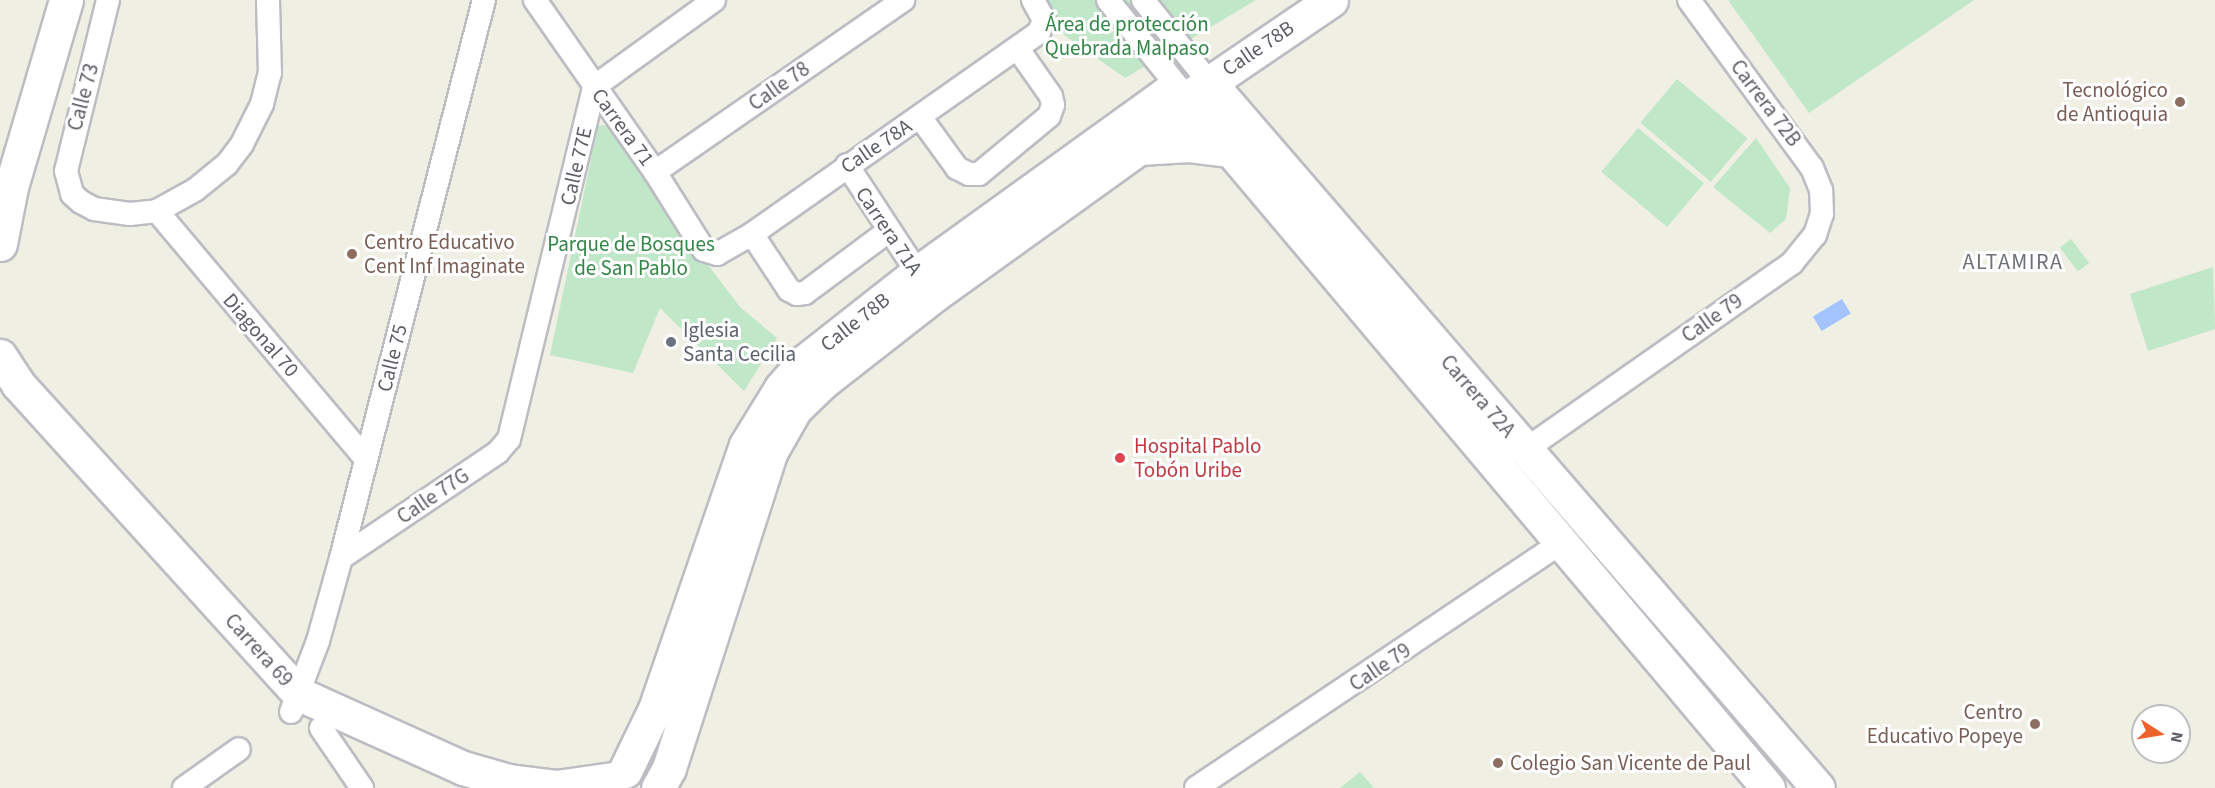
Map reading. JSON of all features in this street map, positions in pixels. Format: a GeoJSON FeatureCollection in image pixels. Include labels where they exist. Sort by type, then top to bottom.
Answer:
{"type":"FeatureCollection","features":[{"type":"Feature","properties":{"kind":"main road","name":"Calle 73"},"geometry":{"type":"LineString","coordinates":[[0,244],[6,198],[66,0]]}},
{"type":"Feature","properties":{"kind":"main road","name":"Calle 78B"},"geometry":{"type":"LineString","coordinates":[[624,782],[655,709],[746,446],[761,416],[804,362],[925,284],[995,253],[1182,117],[1198,90],[1331,0]]}},
{"type":"Feature","properties":{"kind":"main road"},"geometry":{"type":"LineString","coordinates":[[1140,148],[1190,145],[1235,135],[1239,88],[1247,55]]}},
{"type":"Feature","properties":{"kind":"main road","name":"Calle 78B"},"geometry":{"type":"LineString","coordinates":[[658,788],[669,768],[771,451],[795,409],[925,284],[1022,202],[1166,94],[1198,90]]}},
{"type":"Feature","properties":{"kind":"main road","name":"Carrera 72A"},"geometry":{"type":"LineString","coordinates":[[1198,90],[1561,543],[1768,788]]}},
{"type":"Feature","properties":{"kind":"main road","name":"Carrera 72A"},"geometry":{"type":"LineString","coordinates":[[1235,135],[1525,450],[1818,788]]}},
{"type":"Feature","properties":{"kind":"main road"},"geometry":{"type":"LineString","coordinates":[[995,253],[995,234],[1022,202]]}},
{"type":"Feature","properties":{"kind":"main road","name":"Carrera 69"},"geometry":{"type":"LineString","coordinates":[[0,356],[18,384],[295,703],[463,768],[509,781],[556,787],[624,782]]}},
{"type":"Feature","properties":{"kind":"main road","name":"Carrera 69"},"geometry":{"type":"LineString","coordinates":[[1,396],[224,644],[295,703],[321,728],[452,788]]}},
{"type":"Feature","properties":{"kind":"main road"},"geometry":{"type":"LineString","coordinates":[[1652,651],[1678,624]]}},
{"type":"Feature","properties":{"kind":"main road"},"geometry":{"type":"LineString","coordinates":[[556,787],[610,762],[655,709]]}},
{"type":"Feature","properties":{"kind":"street","name":"Calle 73"},"geometry":{"type":"LineString","coordinates":[[108,0],[66,159],[72,194],[94,209],[110,213],[157,211]]}},
{"type":"Feature","properties":{"kind":"street"},"geometry":{"type":"LineString","coordinates":[[157,211],[213,177],[227,164],[253,125],[270,73],[268,0]]}},
{"type":"Feature","properties":{"kind":"street","name":"Calle 75"},"geometry":{"type":"LineString","coordinates":[[295,703],[341,558],[484,0]]}},
{"type":"Feature","properties":{"kind":"street","name":"Carrera 71"},"geometry":{"type":"LineString","coordinates":[[535,0],[710,253]]}},
{"type":"Feature","properties":{"kind":"street"},"geometry":{"type":"LineString","coordinates":[[594,87],[714,0]]}},
{"type":"Feature","properties":{"kind":"street","name":"Calle 78"},"geometry":{"type":"LineString","coordinates":[[655,172],[903,0]]}},
{"type":"Feature","properties":{"kind":"street","name":"Calle 78A"},"geometry":{"type":"LineString","coordinates":[[710,253],[717,254],[752,234],[847,165],[1018,49],[1039,32],[1044,20],[1033,0]]}},
{"type":"Feature","properties":{"kind":"street","name":"Carrera 72A"},"geometry":{"type":"LineString","coordinates":[[1108,0],[1198,90]]}},
{"type":"Feature","properties":{"kind":"street","name":"Carrera 72A"},"geometry":{"type":"LineString","coordinates":[[1143,0],[1198,90]]}},
{"type":"Feature","properties":{"kind":"street","name":"Carrera 72B"},"geometry":{"type":"LineString","coordinates":[[1689,0],[1812,168],[1821,190],[1822,214]]}},
{"type":"Feature","properties":{"kind":"street"},"geometry":{"type":"LineString","coordinates":[[920,117],[957,168],[969,174],[978,174],[1049,116],[1053,105],[1051,96],[1018,49]]}},
{"type":"Feature","properties":{"kind":"street","name":"Calle 77E"},"geometry":{"type":"LineString","coordinates":[[514,423],[594,87]]}},
{"type":"Feature","properties":{"kind":"street","name":"Carrera 71A"},"geometry":{"type":"LineString","coordinates":[[847,165],[887,232],[925,284]]}},
{"type":"Feature","properties":{"kind":"street","name":"Diagonal 70"},"geometry":{"type":"LineString","coordinates":[[157,211],[366,459]]}},
{"type":"Feature","properties":{"kind":"street","name":"Calle 79"},"geometry":{"type":"LineString","coordinates":[[1525,450],[1792,263],[1815,235],[1822,214]]}},
{"type":"Feature","properties":{"kind":"street"},"geometry":{"type":"LineString","coordinates":[[752,234],[789,290],[797,294],[805,293],[887,232]]}},
{"type":"Feature","properties":{"kind":"street","name":"Calle 77G"},"geometry":{"type":"LineString","coordinates":[[341,558],[498,452],[509,439],[514,423]]}},
{"type":"Feature","properties":{"kind":"street","name":"Calle 79"},"geometry":{"type":"LineString","coordinates":[[1196,788],[1561,543]]}},
{"type":"Feature","properties":{"kind":"street"},"geometry":{"type":"LineString","coordinates":[[321,728],[362,788]]}},
{"type":"Feature","properties":{"kind":"street"},"geometry":{"type":"LineString","coordinates":[[184,788],[239,749]]}},
{"type":"Feature","properties":{"kind":"green space","name":"Área de protección Quebrada Malpaso"},"geometry":{"type":"Polygon","coordinates":[[[1034,0],[1256,0],[1125,78],[1050,25],[1034,0]]]}},
{"type":"Feature","properties":{"kind":"green space"},"geometry":{"type":"Polygon","coordinates":[[[1728,0],[1974,0],[1809,113],[1728,0]]]}},
{"type":"Feature","properties":{"kind":"green space"},"geometry":{"type":"Polygon","coordinates":[[[1677,79],[1747,138],[1711,182],[1640,123],[1677,79]]]}},
{"type":"Feature","properties":{"kind":"green space","name":"Parque de Bosques de San Pablo"},"geometry":{"type":"Polygon","coordinates":[[[613,124],[702,257],[740,307],[777,338],[744,391],[660,308],[633,373],[550,355],[598,126],[613,124]]]}},
{"type":"Feature","properties":{"kind":"green space"},"geometry":{"type":"Polygon","coordinates":[[[1638,128],[1704,183],[1667,227],[1601,172],[1638,128]]]}},
{"type":"Feature","properties":{"kind":"green space"},"geometry":{"type":"Polygon","coordinates":[[[1756,138],[1790,188],[1786,219],[1770,233],[1713,187],[1756,138]]]}},
{"type":"Feature","properties":{"kind":"green space"},"geometry":{"type":"Polygon","coordinates":[[[2071,239],[2089,263],[2078,271],[2060,247],[2071,239]]]}},
{"type":"Feature","properties":{"kind":"green space"},"geometry":{"type":"Polygon","coordinates":[[[2213,267],[2215,329],[2148,351],[2130,294],[2213,267]]]}},
{"type":"Feature","properties":{"kind":"green space"},"geometry":{"type":"Polygon","coordinates":[[[1360,772],[1374,788],[1340,788],[1360,772]]]}},
{"type":"Feature","properties":{"kind":"water"},"geometry":{"type":"Polygon","coordinates":[[[1842,299],[1851,314],[1822,331],[1813,317],[1842,299]]]}},
{"type":"Feature","properties":{"kind":"place","name":"Tecnológico de Antioquia"},"geometry":{"type":"Point","coordinates":[2180,102]}},
{"type":"Feature","properties":{"kind":"place","name":"Centro Educativo Cent Inf Imaginate"},"geometry":{"type":"Point","coordinates":[352,254]}},
{"type":"Feature","properties":{"kind":"place","name":"Iglesia Santa Cecilia"},"geometry":{"type":"Point","coordinates":[671,342]}},
{"type":"Feature","properties":{"kind":"place","name":"Hospital Pablo Tobón Uribe"},"geometry":{"type":"Point","coordinates":[1120,458]}},
{"type":"Feature","properties":{"kind":"place","name":"Centro Educativo Popeye"},"geometry":{"type":"Point","coordinates":[2035,724]}},
{"type":"Feature","properties":{"kind":"place","name":"Colegio San Vicente de Paul"},"geometry":{"type":"Point","coordinates":[1498,763]}},
{"type":"Feature","properties":{"kind":"district","name":"ALTAMIRA"},"geometry":{"type":"Point","coordinates":[2013,263]}}]}
